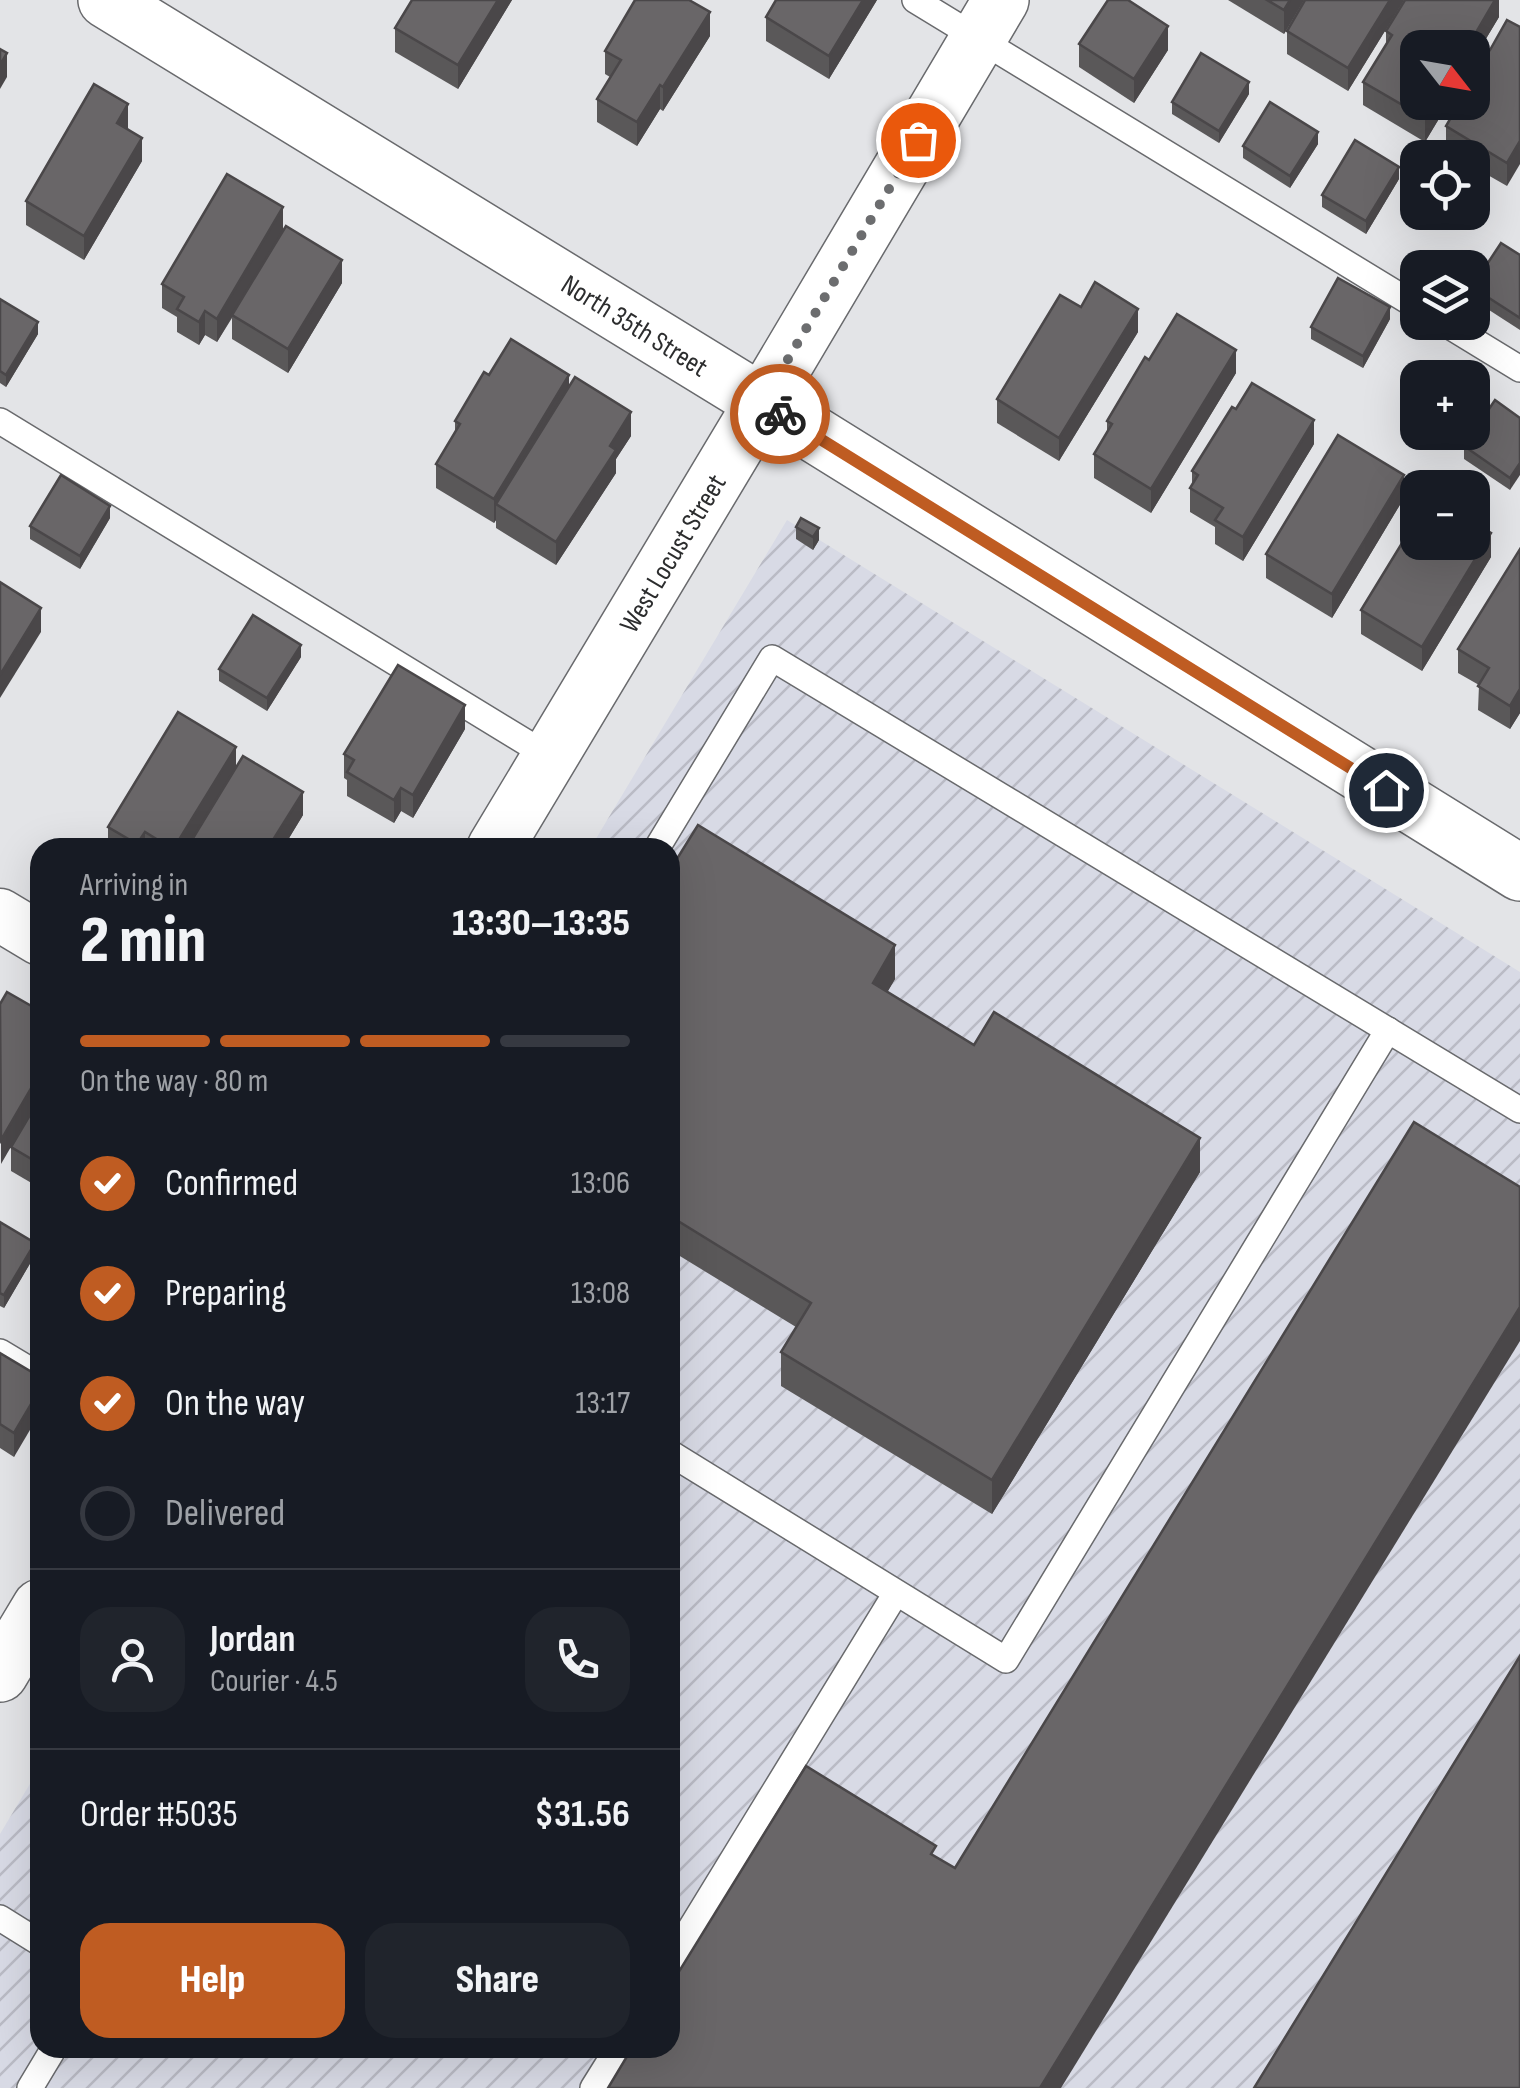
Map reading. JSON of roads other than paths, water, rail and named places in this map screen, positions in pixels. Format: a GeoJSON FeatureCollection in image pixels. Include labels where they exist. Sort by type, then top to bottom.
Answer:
{"type":"FeatureCollection","features":[{"type":"Feature","properties":{"kind":"main road","name":"North 35th Street"},"geometry":{"type":"LineString","coordinates":[[106,0],[1520,873]]}},
{"type":"Feature","properties":{"kind":"main road","name":"West Locust Street"},"geometry":{"type":"LineString","coordinates":[[501,838],[989,19]]}},
{"type":"Feature","properties":{"kind":"main road"},"geometry":{"type":"LineString","coordinates":[[0,1674],[30,1624]]}},
{"type":"Feature","properties":{"kind":"street"},"geometry":{"type":"LineString","coordinates":[[0,915],[30,933]]}},
{"type":"Feature","properties":{"kind":"lane"},"geometry":{"type":"LineString","coordinates":[[915,0],[989,19],[1400,295]]}},
{"type":"Feature","properties":{"kind":"lane"},"geometry":{"type":"LineString","coordinates":[[1473,340],[1520,369]]}},
{"type":"Feature","properties":{"kind":"lane"},"geometry":{"type":"LineString","coordinates":[[0,422],[550,757]]}},
{"type":"Feature","properties":{"kind":"lane"},"geometry":{"type":"LineString","coordinates":[[663,838],[772,658],[1520,1110]]}},
{"type":"Feature","properties":{"kind":"lane"},"geometry":{"type":"LineString","coordinates":[[680,1459],[1006,1660],[1388,1030]]}},
{"type":"Feature","properties":{"kind":"lane"},"geometry":{"type":"LineString","coordinates":[[0,1352],[30,1370]]}},
{"type":"Feature","properties":{"kind":"lane"},"geometry":{"type":"LineString","coordinates":[[680,1946],[896,1593]]}},
{"type":"Feature","properties":{"kind":"lane"},"geometry":{"type":"LineString","coordinates":[[0,1918],[30,1936]]}},
{"type":"Feature","properties":{"kind":"lane"},"geometry":{"type":"LineString","coordinates":[[30,2088],[48,2058]]}},
{"type":"Feature","properties":{"kind":"lane"},"geometry":{"type":"LineString","coordinates":[[593,2088],[612,2058]]}}]}
